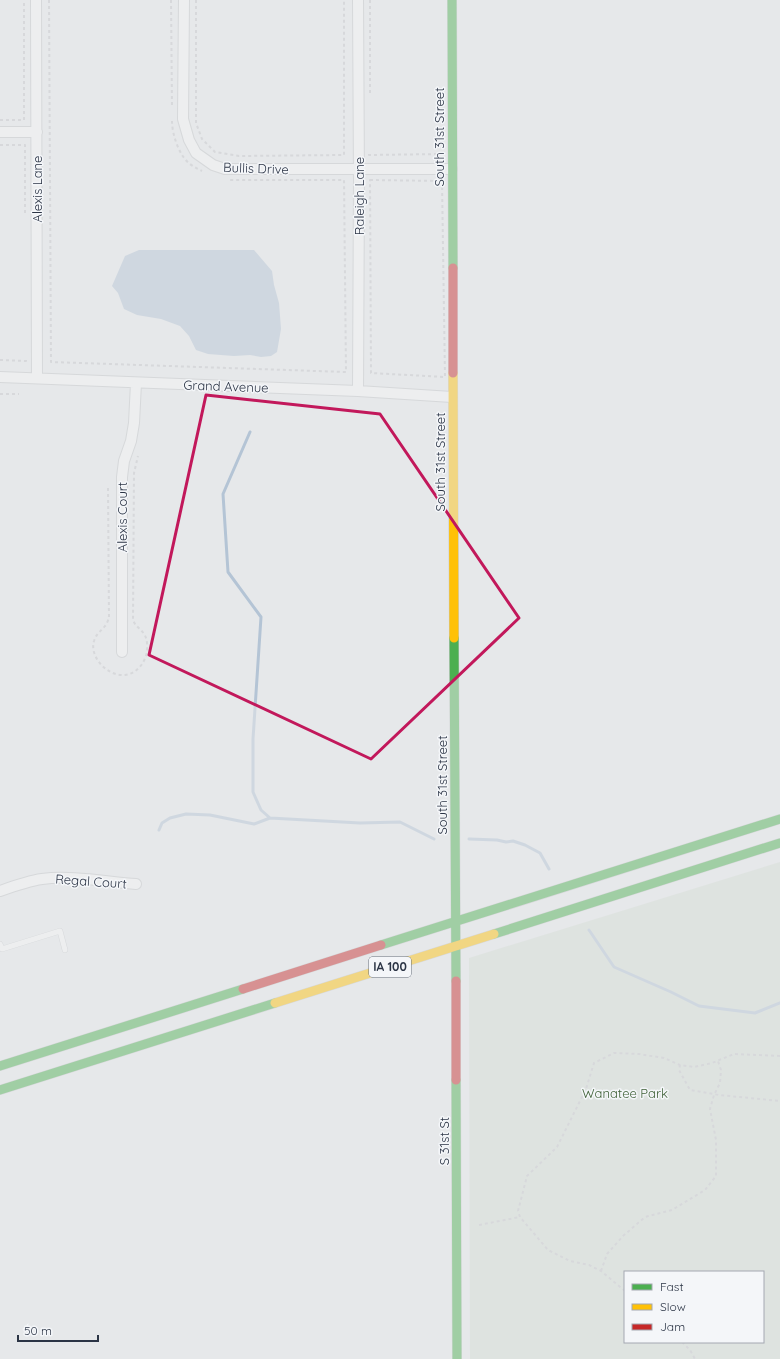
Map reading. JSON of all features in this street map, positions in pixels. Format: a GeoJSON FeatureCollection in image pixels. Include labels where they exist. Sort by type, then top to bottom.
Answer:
{"type":"FeatureCollection","features":[{"type":"Feature","properties":{"kind":"main road","name":"South 31st Street"},"geometry":{"type":"LineString","coordinates":[[452,0],[452,397],[456,923]]}},
{"type":"Feature","properties":{"kind":"main road","name":"IA 100"},"geometry":{"type":"LineString","coordinates":[[0,1066],[780,820]]}},
{"type":"Feature","properties":{"kind":"main road","name":"IA 100"},"geometry":{"type":"LineString","coordinates":[[0,1090],[780,842]]}},
{"type":"Feature","properties":{"kind":"main road","name":"S 31st St"},"geometry":{"type":"LineString","coordinates":[[456,923],[457,1359]]}},
{"type":"Feature","properties":{"kind":"street","name":"Alexis Lane"},"geometry":{"type":"LineString","coordinates":[[36,0],[37,378]]}},
{"type":"Feature","properties":{"kind":"street","name":"Bullis Drive"},"geometry":{"type":"LineString","coordinates":[[184,0],[183,119],[189,140],[196,153],[213,165],[226,169],[452,169]]}},
{"type":"Feature","properties":{"kind":"street","name":"Raleigh Lane"},"geometry":{"type":"LineString","coordinates":[[358,0],[358,392]]}},
{"type":"Feature","properties":{"kind":"street"},"geometry":{"type":"LineString","coordinates":[[0,132],[37,132]]}},
{"type":"Feature","properties":{"kind":"street","name":"Grand Avenue"},"geometry":{"type":"LineString","coordinates":[[0,377],[452,397]]}},
{"type":"Feature","properties":{"kind":"street","name":"Alexis Court"},"geometry":{"type":"LineString","coordinates":[[122,652],[122,477],[124,461],[131,441],[134,423],[136,383]]}},
{"type":"Feature","properties":{"kind":"street","name":"Regal Court"},"geometry":{"type":"LineString","coordinates":[[0,891],[22,883],[42,879],[66,878],[136,884]]}},
{"type":"Feature","properties":{"kind":"lane"},"geometry":{"type":"LineString","coordinates":[[0,944],[2,949],[60,931],[65,950]]}},
{"type":"Feature","properties":{"kind":"path"},"geometry":{"type":"LineString","coordinates":[[0,120],[24,120],[24,0]]}},
{"type":"Feature","properties":{"kind":"path"},"geometry":{"type":"LineString","coordinates":[[49,0],[51,362],[346,372],[344,180],[230,181],[224,179]]}},
{"type":"Feature","properties":{"kind":"path"},"geometry":{"type":"LineString","coordinates":[[171,0],[172,112]]}},
{"type":"Feature","properties":{"kind":"path"},"geometry":{"type":"LineString","coordinates":[[196,0],[196,123],[202,140],[215,152],[239,156],[344,155],[344,0]]}},
{"type":"Feature","properties":{"kind":"path"},"geometry":{"type":"LineString","coordinates":[[370,0],[370,100]]}},
{"type":"Feature","properties":{"kind":"path"},"geometry":{"type":"LineString","coordinates":[[172,119],[172,127],[178,147],[189,164],[203,171]]}},
{"type":"Feature","properties":{"kind":"path"},"geometry":{"type":"LineString","coordinates":[[0,145],[25,145],[25,217]]}},
{"type":"Feature","properties":{"kind":"path"},"geometry":{"type":"LineString","coordinates":[[370,147],[369,155],[443,154]]}},
{"type":"Feature","properties":{"kind":"path"},"geometry":{"type":"LineString","coordinates":[[370,180],[442,181],[445,377],[371,373],[370,180]]}},
{"type":"Feature","properties":{"kind":"path"},"geometry":{"type":"LineString","coordinates":[[0,360],[26,361],[26,353]]}},
{"type":"Feature","properties":{"kind":"path"},"geometry":{"type":"LineString","coordinates":[[0,394],[19,394]]}},
{"type":"Feature","properties":{"kind":"path"},"geometry":{"type":"LineString","coordinates":[[624,1290],[601,1271],[589,1265],[570,1261],[548,1250],[520,1217],[518,1211],[527,1176],[557,1147],[586,1089],[594,1063],[614,1053],[639,1054],[664,1058],[680,1065],[694,1067],[718,1061],[734,1054],[780,1056]]}},
{"type":"Feature","properties":{"kind":"path"},"geometry":{"type":"LineString","coordinates":[[601,1271],[607,1254],[623,1236],[645,1217],[672,1210],[705,1190],[716,1176],[716,1140],[710,1109],[714,1095],[720,1083],[721,1070],[718,1061]]}},
{"type":"Feature","properties":{"kind":"path"},"geometry":{"type":"LineString","coordinates":[[680,1065],[679,1070],[690,1090],[714,1095],[780,1101]]}},
{"type":"Feature","properties":{"kind":"path"},"geometry":{"type":"LineString","coordinates":[[479,1225],[520,1217]]}},
{"type":"Feature","properties":{"kind":"path"},"geometry":{"type":"LineString","coordinates":[[683,1343],[690,1350],[695,1359]]}},
{"type":"Feature","properties":{"kind":"highlighted area"},"geometry":{"type":"Polygon","coordinates":[[[206,395],[380,414],[519,618],[371,759],[149,655],[206,395]]]}},
{"type":"Feature","properties":{"kind":"green space","name":"Wanatee Park"},"geometry":{"type":"Polygon","coordinates":[[[780,862],[780,1359],[470,1359],[469,958],[780,862]]]}},
{"type":"Feature","properties":{"kind":"water"},"geometry":{"type":"Polygon","coordinates":[[[139,250],[254,250],[272,271],[279,303],[281,329],[277,352],[271,356],[261,357],[250,355],[234,356],[208,354],[196,350],[189,336],[180,326],[161,319],[137,315],[124,309],[118,293],[112,286],[125,256],[139,250]]]}},
{"type":"Feature","properties":{"kind":"waterway"},"geometry":{"type":"LineString","coordinates":[[250,432],[223,494],[228,572],[261,617],[253,739],[253,792],[261,810],[270,818]]}},
{"type":"Feature","properties":{"kind":"waterway"},"geometry":{"type":"LineString","coordinates":[[159,830],[162,823],[170,818],[186,814],[210,815],[254,824],[270,818],[360,823],[400,822],[434,839]]}},
{"type":"Feature","properties":{"kind":"waterway"},"geometry":{"type":"LineString","coordinates":[[469,839],[497,840],[506,842],[513,841],[525,845],[540,853],[549,869]]}},
{"type":"Feature","properties":{"kind":"waterway"},"geometry":{"type":"LineString","coordinates":[[589,930],[614,967],[699,1006],[755,1013],[780,1003]]}},
{"type":"Feature","properties":{"kind":"traffic: fast"},"geometry":{"type":"LineString","coordinates":[[452,0],[453,268]]}},
{"type":"Feature","properties":{"kind":"traffic: fast"},"geometry":{"type":"LineString","coordinates":[[454,638],[456,981]]}},
{"type":"Feature","properties":{"kind":"traffic: fast"},"geometry":{"type":"LineString","coordinates":[[381,945],[780,819]]}},
{"type":"Feature","properties":{"kind":"traffic: fast"},"geometry":{"type":"LineString","coordinates":[[494,934],[780,843]]}},
{"type":"Feature","properties":{"kind":"traffic: fast"},"geometry":{"type":"LineString","coordinates":[[0,1066],[243,989]]}},
{"type":"Feature","properties":{"kind":"traffic: fast"},"geometry":{"type":"LineString","coordinates":[[0,1090],[275,1003]]}},
{"type":"Feature","properties":{"kind":"traffic: fast"},"geometry":{"type":"LineString","coordinates":[[456,1080],[457,1359]]}},
{"type":"Feature","properties":{"kind":"traffic: slow"},"geometry":{"type":"LineString","coordinates":[[453,373],[454,638]]}},
{"type":"Feature","properties":{"kind":"traffic: slow"},"geometry":{"type":"LineString","coordinates":[[275,1003],[494,934]]}},
{"type":"Feature","properties":{"kind":"traffic: jam"},"geometry":{"type":"LineString","coordinates":[[453,268],[453,373]]}},
{"type":"Feature","properties":{"kind":"traffic: jam"},"geometry":{"type":"LineString","coordinates":[[243,989],[381,945]]}},
{"type":"Feature","properties":{"kind":"traffic: jam"},"geometry":{"type":"LineString","coordinates":[[456,981],[456,1080]]}}]}
